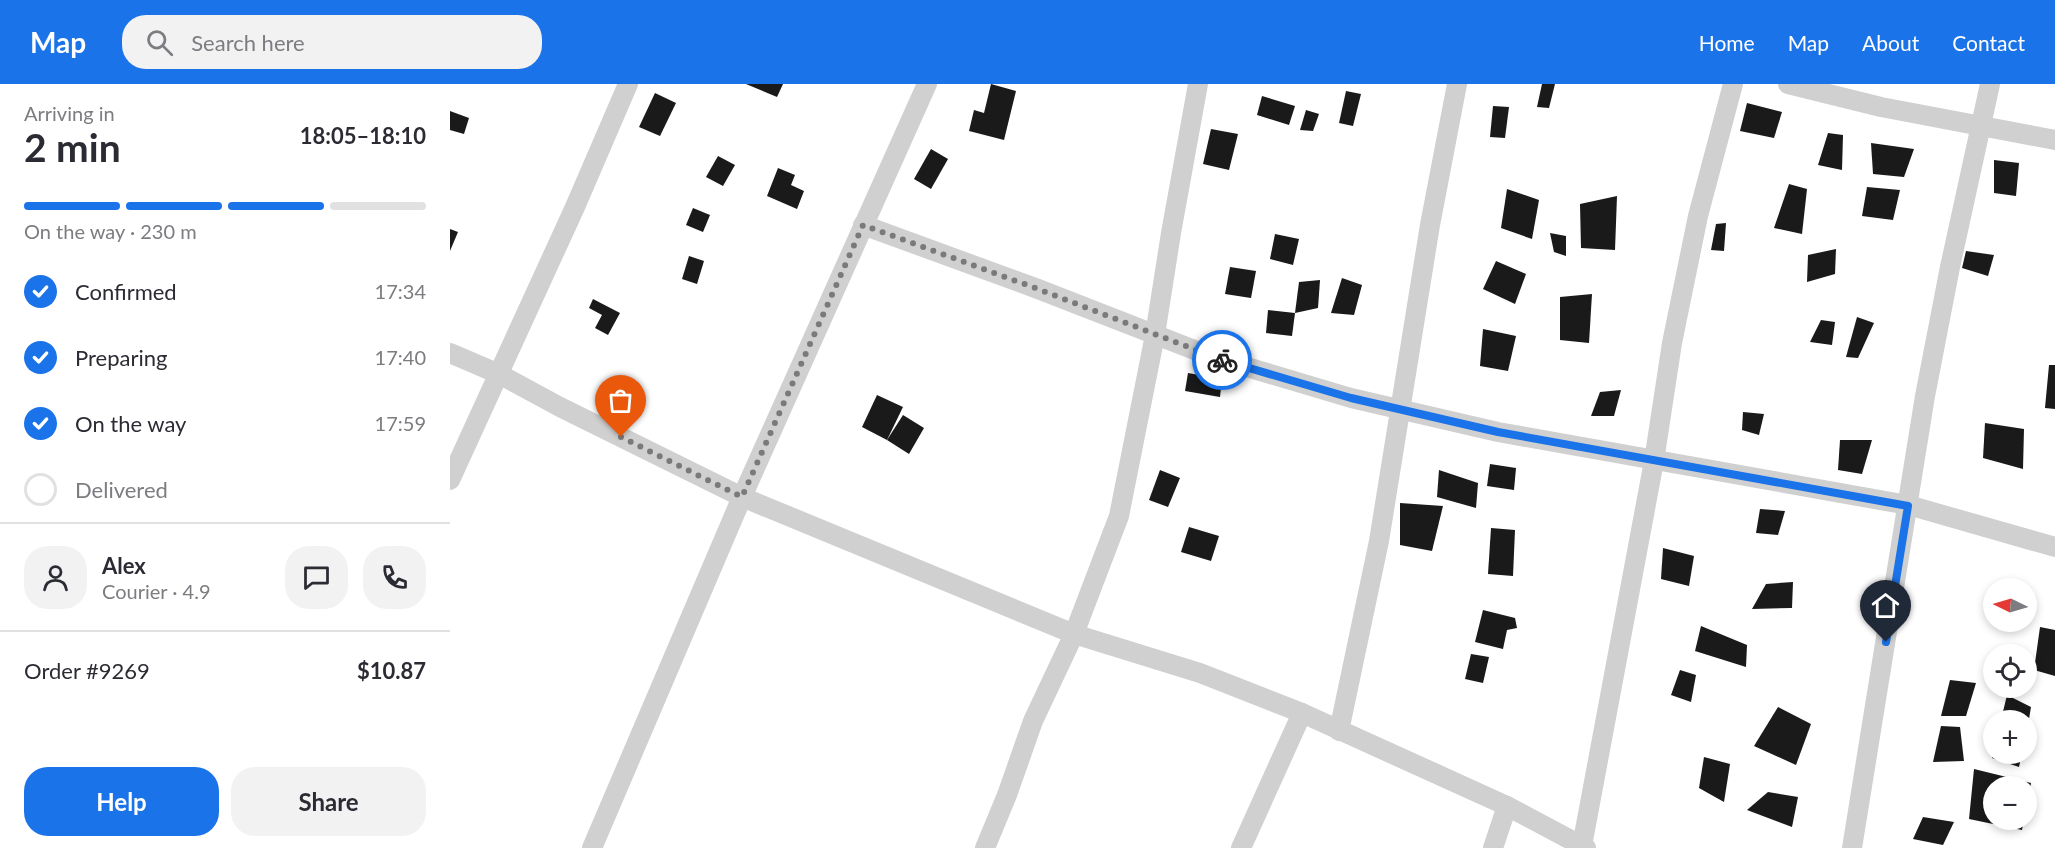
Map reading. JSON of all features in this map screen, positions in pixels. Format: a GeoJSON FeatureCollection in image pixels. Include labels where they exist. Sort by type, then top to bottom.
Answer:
{"type":"FeatureCollection","features":[{"type":"Feature","properties":{"kind":"street"},"geometry":{"type":"LineString","coordinates":[[450,480],[628,84]]}},
{"type":"Feature","properties":{"kind":"street"},"geometry":{"type":"LineString","coordinates":[[592,848],[742,497],[927,84]]}},
{"type":"Feature","properties":{"kind":"street"},"geometry":{"type":"LineString","coordinates":[[985,848],[1007,795],[1033,721],[1074,634],[1119,516],[1155,335],[1198,84]]}},
{"type":"Feature","properties":{"kind":"street"},"geometry":{"type":"LineString","coordinates":[[1339,731],[1379,541],[1431,225],[1457,84]]}},
{"type":"Feature","properties":{"kind":"street"},"geometry":{"type":"LineString","coordinates":[[450,353],[499,374],[560,407],[742,497],[1074,634],[1200,673],[1302,713],[1507,806],[1584,847],[1653,461],[1671,343],[1698,216],[1733,84]]}},
{"type":"Feature","properties":{"kind":"street"},"geometry":{"type":"LineString","coordinates":[[1788,84],[1881,106],[2055,140]]}},
{"type":"Feature","properties":{"kind":"street"},"geometry":{"type":"LineString","coordinates":[[1852,848],[1925,396],[1990,84]]}},
{"type":"Feature","properties":{"kind":"street"},"geometry":{"type":"LineString","coordinates":[[863,225],[1038,289],[1210,356],[1400,411],[1653,461],[1908,506],[2055,547]]}},
{"type":"Feature","properties":{"kind":"street"},"geometry":{"type":"LineString","coordinates":[[1241,848],[1302,713]]}},
{"type":"Feature","properties":{"kind":"street"},"geometry":{"type":"LineString","coordinates":[[1493,848],[1507,806]]}},
{"type":"Feature","properties":{"kind":"building"},"geometry":{"type":"Polygon","coordinates":[[[746,84],[783,84],[777,97],[746,84]]]}},
{"type":"Feature","properties":{"kind":"building"},"geometry":{"type":"Polygon","coordinates":[[[991,84],[1016,91],[1004,140],[969,131],[974,110],[984,113],[991,84]]]}},
{"type":"Feature","properties":{"kind":"building"},"geometry":{"type":"Polygon","coordinates":[[[1542,84],[1555,84],[1549,108],[1537,107],[1542,84]]]}},
{"type":"Feature","properties":{"kind":"building"},"geometry":{"type":"Polygon","coordinates":[[[1346,91],[1361,94],[1353,126],[1339,123],[1346,91]]]}},
{"type":"Feature","properties":{"kind":"building"},"geometry":{"type":"Polygon","coordinates":[[[655,93],[676,103],[660,136],[639,127],[655,93]]]}},
{"type":"Feature","properties":{"kind":"building"},"geometry":{"type":"Polygon","coordinates":[[[1262,96],[1295,106],[1289,125],[1257,115],[1262,96]]]}},
{"type":"Feature","properties":{"kind":"building"},"geometry":{"type":"Polygon","coordinates":[[[1747,103],[1782,112],[1774,138],[1740,131],[1747,103]]]}},
{"type":"Feature","properties":{"kind":"building"},"geometry":{"type":"Polygon","coordinates":[[[1493,106],[1509,107],[1505,138],[1490,137],[1493,106]]]}},
{"type":"Feature","properties":{"kind":"building"},"geometry":{"type":"Polygon","coordinates":[[[1306,110],[1319,114],[1313,131],[1300,130],[1306,110]]]}},
{"type":"Feature","properties":{"kind":"building"},"geometry":{"type":"Polygon","coordinates":[[[450,111],[469,118],[464,134],[450,130],[450,111]]]}},
{"type":"Feature","properties":{"kind":"building"},"geometry":{"type":"Polygon","coordinates":[[[1211,129],[1238,134],[1229,170],[1203,164],[1211,129]]]}},
{"type":"Feature","properties":{"kind":"building"},"geometry":{"type":"Polygon","coordinates":[[[1828,133],[1843,135],[1842,170],[1818,165],[1828,133]]]}},
{"type":"Feature","properties":{"kind":"building"},"geometry":{"type":"Polygon","coordinates":[[[1871,143],[1914,149],[1904,177],[1873,174],[1871,143]]]}},
{"type":"Feature","properties":{"kind":"building"},"geometry":{"type":"Polygon","coordinates":[[[931,149],[948,159],[931,189],[914,179],[931,149]]]}},
{"type":"Feature","properties":{"kind":"building"},"geometry":{"type":"Polygon","coordinates":[[[718,156],[735,165],[723,186],[706,177],[718,156]]]}},
{"type":"Feature","properties":{"kind":"building"},"geometry":{"type":"Polygon","coordinates":[[[1994,160],[2019,163],[2016,196],[1994,193],[1994,160]]]}},
{"type":"Feature","properties":{"kind":"building"},"geometry":{"type":"Polygon","coordinates":[[[778,168],[795,175],[791,185],[804,191],[797,209],[767,196],[778,168]]]}},
{"type":"Feature","properties":{"kind":"building"},"geometry":{"type":"Polygon","coordinates":[[[1789,184],[1807,189],[1802,234],[1774,228],[1789,184]]]}},
{"type":"Feature","properties":{"kind":"building"},"geometry":{"type":"Polygon","coordinates":[[[1867,187],[1900,190],[1893,220],[1862,216],[1867,187]]]}},
{"type":"Feature","properties":{"kind":"building"},"geometry":{"type":"Polygon","coordinates":[[[1507,189],[1539,200],[1532,239],[1501,228],[1507,189]]]}},
{"type":"Feature","properties":{"kind":"building"},"geometry":{"type":"Polygon","coordinates":[[[1617,196],[1615,250],[1581,248],[1580,204],[1617,196]]]}},
{"type":"Feature","properties":{"kind":"building"},"geometry":{"type":"Polygon","coordinates":[[[693,208],[710,215],[703,232],[686,225],[693,208]]]}},
{"type":"Feature","properties":{"kind":"building"},"geometry":{"type":"Polygon","coordinates":[[[1726,223],[1724,251],[1711,250],[1716,224],[1726,223]]]}},
{"type":"Feature","properties":{"kind":"building"},"geometry":{"type":"Polygon","coordinates":[[[450,229],[458,232],[450,251],[450,229]]]}},
{"type":"Feature","properties":{"kind":"building"},"geometry":{"type":"Polygon","coordinates":[[[1550,233],[1566,236],[1566,256],[1554,252],[1550,233]]]}},
{"type":"Feature","properties":{"kind":"building"},"geometry":{"type":"Polygon","coordinates":[[[1275,234],[1299,239],[1293,265],[1270,259],[1275,234]]]}},
{"type":"Feature","properties":{"kind":"building"},"geometry":{"type":"Polygon","coordinates":[[[1836,249],[1835,274],[1807,282],[1808,255],[1836,249]]]}},
{"type":"Feature","properties":{"kind":"building"},"geometry":{"type":"Polygon","coordinates":[[[1966,251],[1994,255],[1988,276],[1962,268],[1966,251]]]}},
{"type":"Feature","properties":{"kind":"building"},"geometry":{"type":"Polygon","coordinates":[[[689,256],[704,261],[697,284],[682,279],[689,256]]]}},
{"type":"Feature","properties":{"kind":"building"},"geometry":{"type":"Polygon","coordinates":[[[1496,261],[1526,274],[1515,304],[1483,289],[1496,261]]]}},
{"type":"Feature","properties":{"kind":"building"},"geometry":{"type":"Polygon","coordinates":[[[1230,267],[1256,271],[1251,298],[1225,294],[1230,267]]]}},
{"type":"Feature","properties":{"kind":"building"},"geometry":{"type":"Polygon","coordinates":[[[1342,278],[1362,285],[1354,315],[1331,313],[1342,278]]]}},
{"type":"Feature","properties":{"kind":"building"},"geometry":{"type":"Polygon","coordinates":[[[1320,280],[1318,308],[1295,313],[1299,282],[1320,280]]]}},
{"type":"Feature","properties":{"kind":"building"},"geometry":{"type":"Polygon","coordinates":[[[1592,294],[1589,343],[1560,340],[1560,297],[1592,294]]]}},
{"type":"Feature","properties":{"kind":"building"},"geometry":{"type":"Polygon","coordinates":[[[593,299],[620,313],[608,335],[595,328],[602,315],[589,308],[593,299]]]}},
{"type":"Feature","properties":{"kind":"building"},"geometry":{"type":"Polygon","coordinates":[[[1268,310],[1295,313],[1292,336],[1266,333],[1268,310]]]}},
{"type":"Feature","properties":{"kind":"building"},"geometry":{"type":"Polygon","coordinates":[[[1857,317],[1874,323],[1858,358],[1846,357],[1857,317]]]}},
{"type":"Feature","properties":{"kind":"building"},"geometry":{"type":"Polygon","coordinates":[[[1821,320],[1835,322],[1832,345],[1810,342],[1821,320]]]}},
{"type":"Feature","properties":{"kind":"building"},"geometry":{"type":"Polygon","coordinates":[[[1483,329],[1516,336],[1508,371],[1480,366],[1483,329]]]}},
{"type":"Feature","properties":{"kind":"building"},"geometry":{"type":"Polygon","coordinates":[[[2049,365],[2055,365],[2055,409],[2045,408],[2049,365]]]}},
{"type":"Feature","properties":{"kind":"building"},"geometry":{"type":"Polygon","coordinates":[[[1188,373],[1222,379],[1220,397],[1185,391],[1188,373]]]}},
{"type":"Feature","properties":{"kind":"building"},"geometry":{"type":"Polygon","coordinates":[[[1621,390],[1614,416],[1591,416],[1600,392],[1621,390]]]}},
{"type":"Feature","properties":{"kind":"building"},"geometry":{"type":"Polygon","coordinates":[[[877,395],[903,407],[887,440],[862,427],[877,395]]]}},
{"type":"Feature","properties":{"kind":"building"},"geometry":{"type":"Polygon","coordinates":[[[1743,412],[1764,414],[1759,435],[1742,430],[1743,412]]]}},
{"type":"Feature","properties":{"kind":"building"},"geometry":{"type":"Polygon","coordinates":[[[903,415],[924,428],[909,454],[887,440],[903,415]]]}},
{"type":"Feature","properties":{"kind":"building"},"geometry":{"type":"Polygon","coordinates":[[[1985,423],[2024,429],[2023,469],[1983,458],[1985,423]]]}},
{"type":"Feature","properties":{"kind":"building"},"geometry":{"type":"Polygon","coordinates":[[[1840,440],[1872,440],[1862,474],[1838,470],[1840,440]]]}},
{"type":"Feature","properties":{"kind":"building"},"geometry":{"type":"Polygon","coordinates":[[[1490,464],[1516,468],[1514,490],[1487,486],[1490,464]]]}},
{"type":"Feature","properties":{"kind":"building"},"geometry":{"type":"Polygon","coordinates":[[[1160,470],[1180,478],[1168,507],[1149,500],[1160,470]]]}},
{"type":"Feature","properties":{"kind":"building"},"geometry":{"type":"Polygon","coordinates":[[[1439,470],[1478,483],[1476,508],[1437,497],[1439,470]]]}},
{"type":"Feature","properties":{"kind":"building"},"geometry":{"type":"Polygon","coordinates":[[[1400,503],[1443,506],[1432,551],[1400,545],[1400,503]]]}},
{"type":"Feature","properties":{"kind":"building"},"geometry":{"type":"Polygon","coordinates":[[[1760,509],[1785,511],[1778,535],[1756,533],[1760,509]]]}},
{"type":"Feature","properties":{"kind":"building"},"geometry":{"type":"Polygon","coordinates":[[[1189,527],[1219,536],[1211,561],[1181,552],[1189,527]]]}},
{"type":"Feature","properties":{"kind":"building"},"geometry":{"type":"Polygon","coordinates":[[[1491,528],[1515,530],[1513,576],[1488,574],[1491,528]]]}},
{"type":"Feature","properties":{"kind":"building"},"geometry":{"type":"Polygon","coordinates":[[[1663,548],[1694,556],[1689,586],[1661,579],[1663,548]]]}},
{"type":"Feature","properties":{"kind":"building"},"geometry":{"type":"Polygon","coordinates":[[[1793,582],[1792,608],[1752,609],[1766,584],[1793,582]]]}},
{"type":"Feature","properties":{"kind":"building"},"geometry":{"type":"Polygon","coordinates":[[[1483,610],[1515,618],[1517,628],[1507,630],[1503,649],[1475,642],[1483,610]]]}},
{"type":"Feature","properties":{"kind":"building"},"geometry":{"type":"Polygon","coordinates":[[[1701,626],[1747,645],[1746,667],[1695,651],[1701,626]]]}},
{"type":"Feature","properties":{"kind":"building"},"geometry":{"type":"Polygon","coordinates":[[[2040,627],[2055,630],[2055,676],[2037,671],[2040,627]]]}},
{"type":"Feature","properties":{"kind":"building"},"geometry":{"type":"Polygon","coordinates":[[[1471,654],[1489,657],[1483,683],[1465,679],[1471,654]]]}},
{"type":"Feature","properties":{"kind":"building"},"geometry":{"type":"Polygon","coordinates":[[[1680,670],[1696,675],[1691,702],[1671,695],[1680,670]]]}},
{"type":"Feature","properties":{"kind":"building"},"geometry":{"type":"Polygon","coordinates":[[[1950,680],[1976,683],[1966,716],[1941,716],[1950,680]]]}},
{"type":"Feature","properties":{"kind":"building"},"geometry":{"type":"Polygon","coordinates":[[[2006,698],[2013,698],[2031,707],[2030,710],[2003,710],[2006,698]]]}},
{"type":"Feature","properties":{"kind":"building"},"geometry":{"type":"Polygon","coordinates":[[[1778,707],[1811,724],[1796,765],[1754,746],[1778,707]]]}},
{"type":"Feature","properties":{"kind":"building"},"geometry":{"type":"Polygon","coordinates":[[[1941,726],[1960,727],[1964,761],[1933,762],[1941,726]]]}},
{"type":"Feature","properties":{"kind":"building"},"geometry":{"type":"Polygon","coordinates":[[[1704,757],[1730,764],[1724,802],[1699,788],[1704,757]]]}},
{"type":"Feature","properties":{"kind":"building"},"geometry":{"type":"Polygon","coordinates":[[[1974,769],[2002,776],[1983,776],[1983,822],[1969,819],[1974,769]]]}},
{"type":"Feature","properties":{"kind":"building"},"geometry":{"type":"Polygon","coordinates":[[[1768,792],[1798,797],[1792,827],[1747,810],[1768,792]]]}},
{"type":"Feature","properties":{"kind":"building"},"geometry":{"type":"Polygon","coordinates":[[[1923,817],[1954,822],[1943,845],[1913,839],[1923,817]]]}},
{"type":"Feature","properties":{"kind":"way so far"},"geometry":{"type":"LineString","coordinates":[[621,437],[742,497],[863,225],[1222,360]]}},
{"type":"Feature","properties":{"kind":"route"},"geometry":{"type":"LineString","coordinates":[[1222,360],[1400,411],[1498,432],[1908,506],[1886,642]]}}]}
